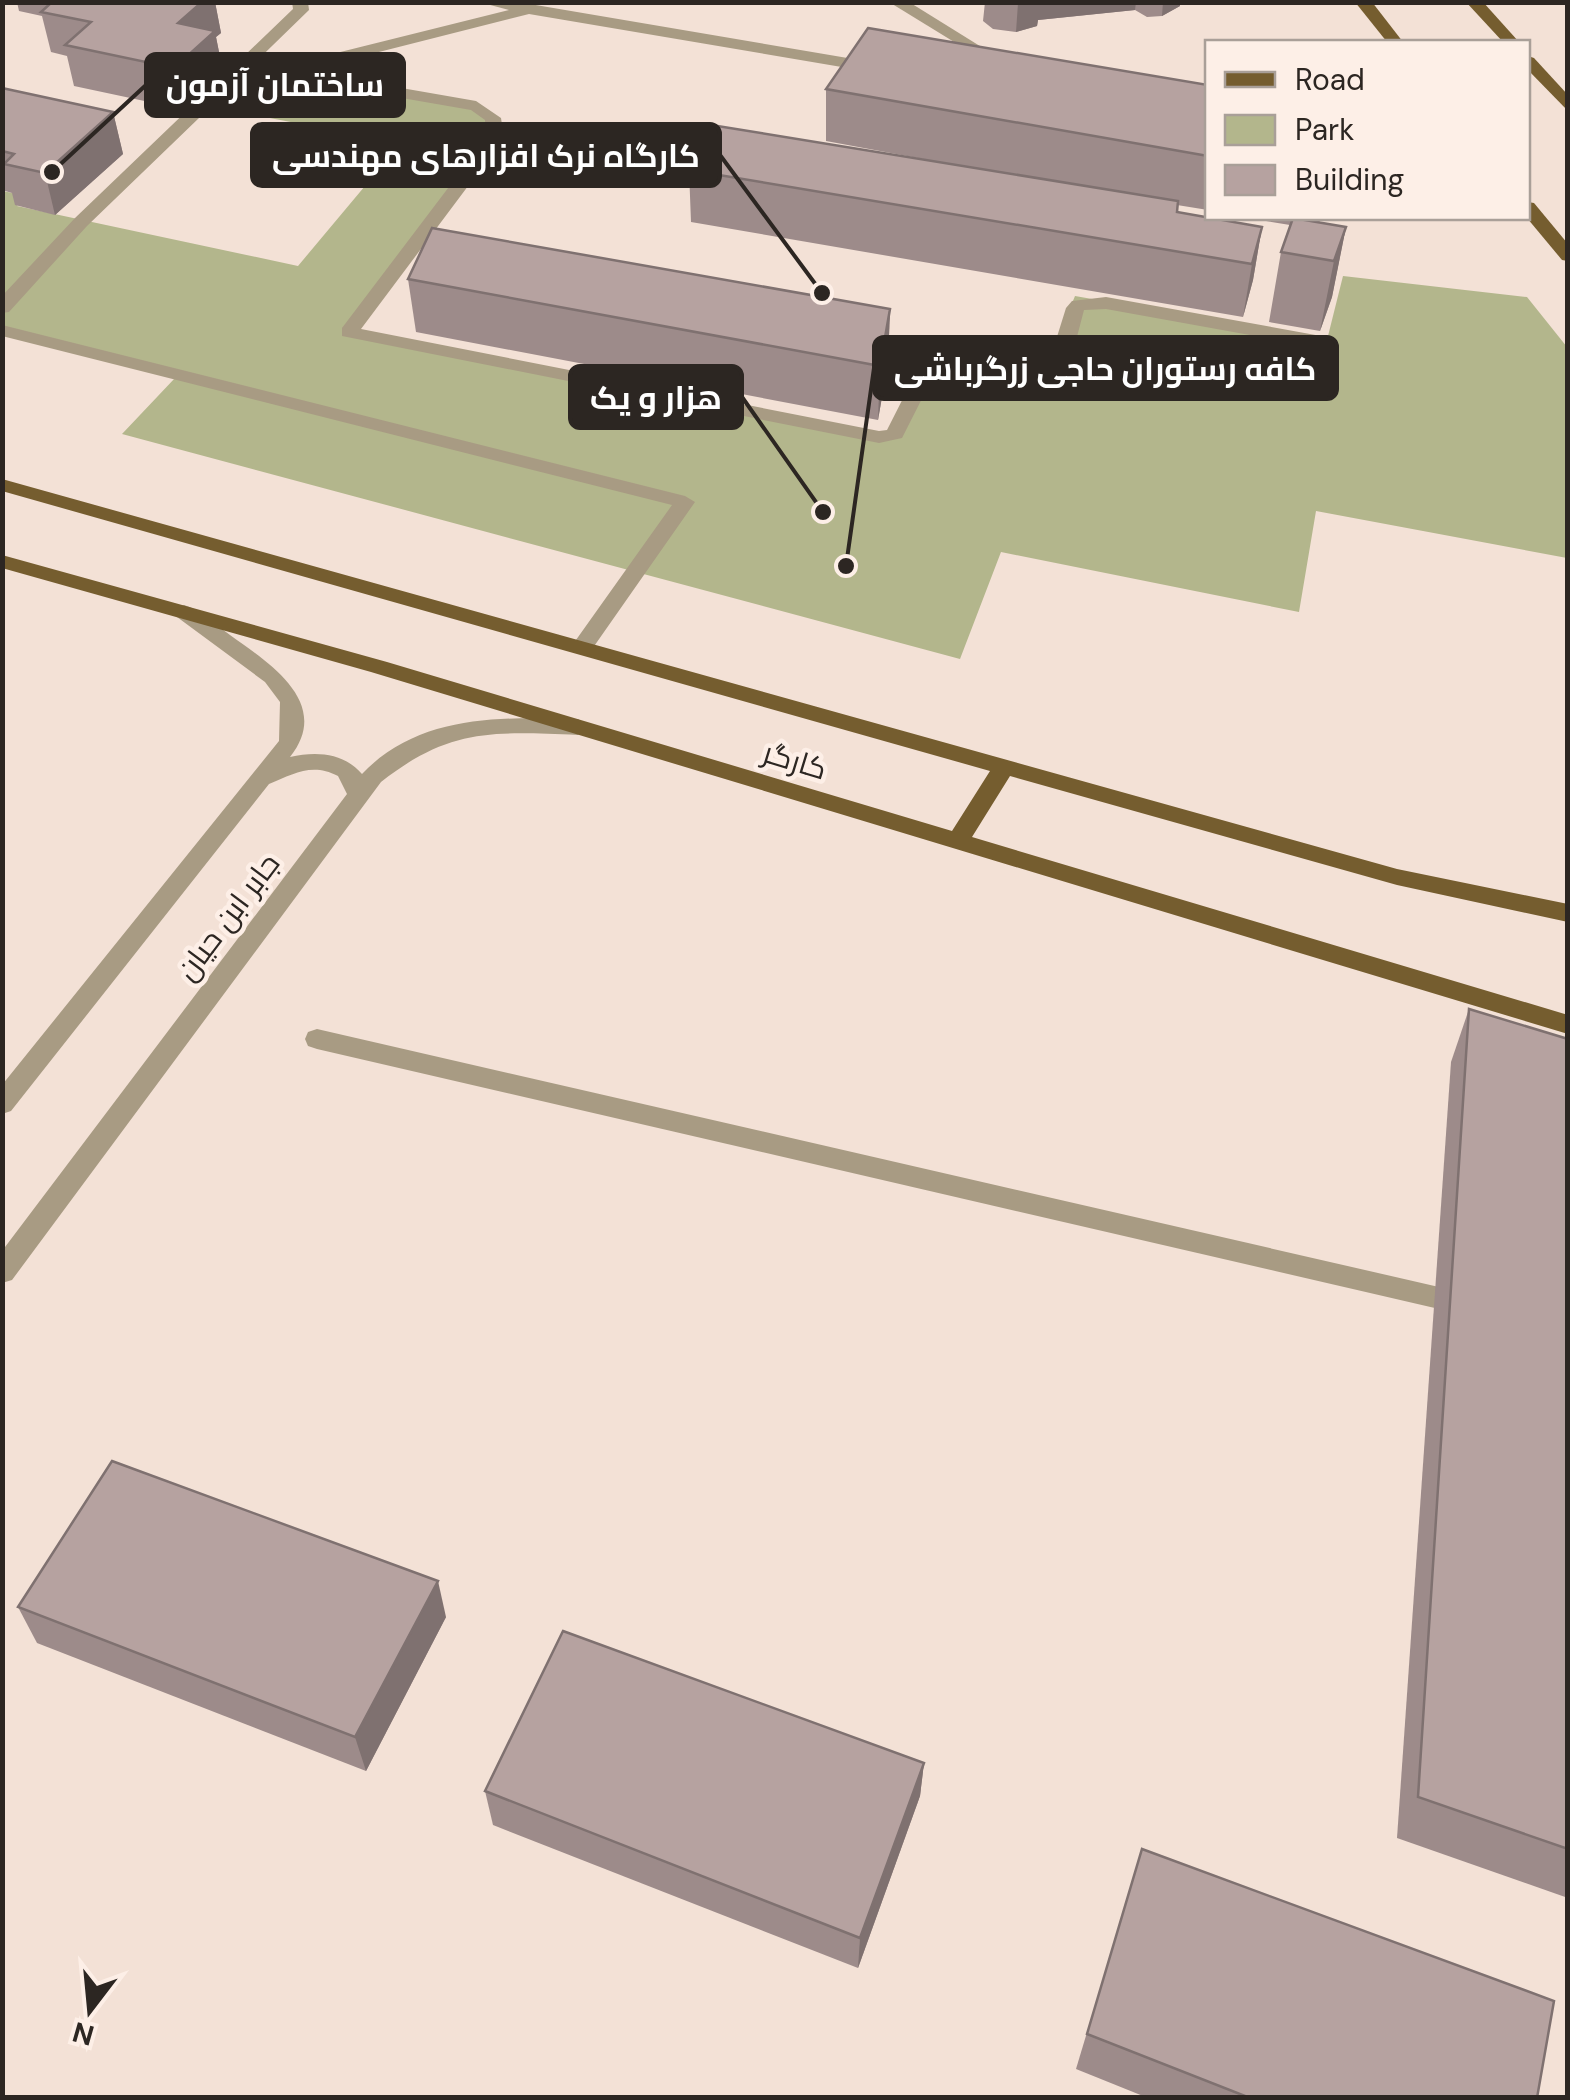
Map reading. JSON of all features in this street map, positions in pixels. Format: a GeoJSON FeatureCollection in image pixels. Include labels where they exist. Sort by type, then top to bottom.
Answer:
{"type":"FeatureCollection","features":[{"type":"Feature","properties":{"kind":"main road"},"geometry":{"type":"LineString","coordinates":[[1363,2],[1393,40]]}},
{"type":"Feature","properties":{"kind":"main road"},"geometry":{"type":"LineString","coordinates":[[1474,2],[1508,40]]}},
{"type":"Feature","properties":{"kind":"main road"},"geometry":{"type":"LineString","coordinates":[[1530,63],[1568,106]]}},
{"type":"Feature","properties":{"kind":"main road"},"geometry":{"type":"LineString","coordinates":[[1530,209],[1568,256]]}},
{"type":"Feature","properties":{"kind":"main road","name":"کارگر"},"geometry":{"type":"LineString","coordinates":[[2,486],[1397,876],[1568,913]]}},
{"type":"Feature","properties":{"kind":"main road"},"geometry":{"type":"LineString","coordinates":[[2,504],[59,519],[170,532]]}},
{"type":"Feature","properties":{"kind":"main road","name":"کارگر"},"geometry":{"type":"LineString","coordinates":[[2,560],[578,727],[1568,1026]]}},
{"type":"Feature","properties":{"kind":"main road"},"geometry":{"type":"LineString","coordinates":[[958,841],[1004,765]]}},
{"type":"Feature","properties":{"kind":"street"},"geometry":{"type":"LineString","coordinates":[[2,308],[81,222],[301,10],[300,2]]}},
{"type":"Feature","properties":{"kind":"street"},"geometry":{"type":"LineString","coordinates":[[487,2],[903,72]]}},
{"type":"Feature","properties":{"kind":"street"},"geometry":{"type":"LineString","coordinates":[[896,2],[1010,70]]}},
{"type":"Feature","properties":{"kind":"street"},"geometry":{"type":"LineString","coordinates":[[224,87],[532,10]]}},
{"type":"Feature","properties":{"kind":"street"},"geometry":{"type":"LineString","coordinates":[[280,72],[476,106],[493,118],[494,138],[349,332],[879,436],[894,434],[928,365],[934,362],[946,360],[1032,379],[1052,377],[1058,371],[1073,312],[1089,303],[1321,342]]}},
{"type":"Feature","properties":{"kind":"street"},"geometry":{"type":"LineString","coordinates":[[2,330],[685,502],[582,647]]}},
{"type":"Feature","properties":{"kind":"street","name":"جابر ابن حیان"},"geometry":{"type":"LineString","coordinates":[[2,1104],[290,742],[291,701],[273,677],[184,612]]}},
{"type":"Feature","properties":{"kind":"street","name":"جابر ابن حیان"},"geometry":{"type":"LineString","coordinates":[[2,1272],[373,776],[403,750],[479,724],[578,727]]}},
{"type":"Feature","properties":{"kind":"street"},"geometry":{"type":"LineString","coordinates":[[263,780],[282,766],[318,760],[348,772],[355,778],[359,795]]}},
{"type":"Feature","properties":{"kind":"street"},"geometry":{"type":"LineString","coordinates":[[317,1040],[1490,1310]]}},
{"type":"Feature","properties":{"kind":"green space"},"geometry":{"type":"Polygon","coordinates":[[[274,73],[486,112],[490,140],[346,332],[893,435],[930,356],[1042,376],[1075,296],[1327,340],[1343,276],[1527,297],[1567,347],[1567,558],[1316,511],[1299,612],[1001,552],[960,659],[122,434],[175,378],[3,335],[3,191],[26,196],[17,206],[298,266],[401,143],[202,105],[223,85],[274,73]]]}},
{"type":"Feature","properties":{"kind":"building"},"geometry":{"type":"Polygon","coordinates":[[[52,2],[202,2],[178,23],[215,31],[174,68],[65,45],[91,22],[41,12],[52,2]]]}},
{"type":"Feature","properties":{"kind":"building"},"geometry":{"type":"Polygon","coordinates":[[[868,28],[1205,84],[1205,155],[826,89],[868,28]]]}},
{"type":"Feature","properties":{"kind":"building"},"geometry":{"type":"Polygon","coordinates":[[[2,88],[113,112],[45,173],[4,164],[14,154],[2,151],[2,88]]]}},
{"type":"Feature","properties":{"kind":"building"},"geometry":{"type":"Polygon","coordinates":[[[705,124],[1178,201],[1177,212],[1205,220],[1262,227],[1252,264],[689,170],[705,124]]]}},
{"type":"Feature","properties":{"kind":"building"},"geometry":{"type":"Polygon","coordinates":[[[1292,220],[1346,227],[1334,261],[1281,252],[1292,220]]]}},
{"type":"Feature","properties":{"kind":"building"},"geometry":{"type":"Polygon","coordinates":[[[432,228],[890,309],[880,366],[408,279],[432,228]]]}},
{"type":"Feature","properties":{"kind":"building"},"geometry":{"type":"Polygon","coordinates":[[[1469,1009],[1568,1039],[1568,1849],[1418,1797],[1469,1009]]]}},
{"type":"Feature","properties":{"kind":"building"},"geometry":{"type":"Polygon","coordinates":[[[112,1461],[438,1581],[355,1737],[18,1607],[112,1461]]]}},
{"type":"Feature","properties":{"kind":"building"},"geometry":{"type":"Polygon","coordinates":[[[563,1631],[924,1763],[860,1938],[485,1791],[563,1631]]]}},
{"type":"Feature","properties":{"kind":"building"},"geometry":{"type":"Polygon","coordinates":[[[1142,1849],[1554,2001],[1537,2098],[1250,2098],[1087,2034],[1142,1849]]]}},
{"type":"Feature","properties":{"kind":"place","name":"ساختمان آزمون"},"geometry":{"type":"Point","coordinates":[52,172]}},
{"type":"Feature","properties":{"kind":"place","name":"کارگاه نرک افزارهای مهندسی"},"geometry":{"type":"Point","coordinates":[822,293]}},
{"type":"Feature","properties":{"kind":"place","name":"هزار و یک"},"geometry":{"type":"Point","coordinates":[823,512]}},
{"type":"Feature","properties":{"kind":"place","name":"کافه رستوران حاجی زرگرباشی"},"geometry":{"type":"Point","coordinates":[846,566]}}]}
